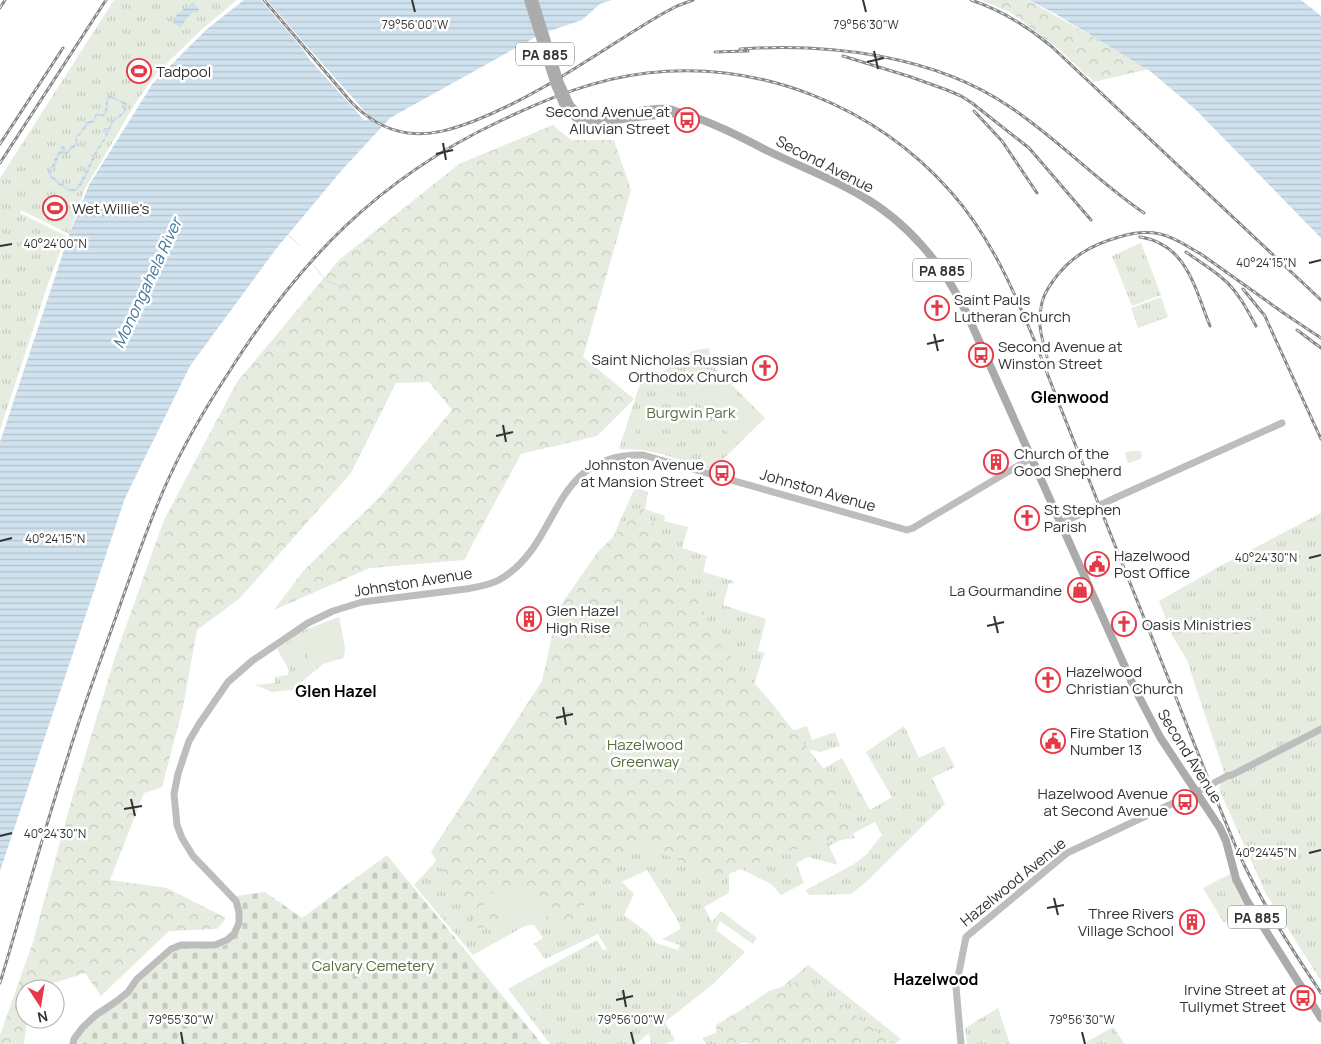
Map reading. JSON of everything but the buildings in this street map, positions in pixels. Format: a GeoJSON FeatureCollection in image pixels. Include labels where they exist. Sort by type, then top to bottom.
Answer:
{"type":"FeatureCollection","features":[{"type":"Feature","properties":{"kind":"main road","name":"PA 885"},"geometry":{"type":"LineString","coordinates":[[528,0],[555,85],[567,106]]}},
{"type":"Feature","properties":{"kind":"main road","name":"PA 885"},"geometry":{"type":"LineString","coordinates":[[534,0],[567,106]]}},
{"type":"Feature","properties":{"kind":"main road","name":"Second Avenue"},"geometry":{"type":"LineString","coordinates":[[567,106],[586,116],[660,108],[706,121],[861,195],[908,231],[930,254],[962,303],[1147,713],[1160,738],[1220,828],[1226,841],[1236,879],[1247,901],[1321,1018]]}},
{"type":"Feature","properties":{"kind":"street"},"geometry":{"type":"LineString","coordinates":[[1061,523],[1282,423]]}},
{"type":"Feature","properties":{"kind":"street","name":"Johnston Avenue"},"geometry":{"type":"LineString","coordinates":[[73,1044],[74,1039],[83,1027],[96,1015],[118,1001],[137,980],[171,949],[181,945],[215,944],[227,940],[234,934],[239,923],[236,901],[193,856],[182,838],[177,825],[174,794],[178,774],[189,741],[228,682],[252,662],[308,623],[333,611],[362,602],[466,589],[499,580],[519,565],[533,549],[570,486],[584,472],[616,456],[628,454],[643,455],[907,530],[1032,458]]}},
{"type":"Feature","properties":{"kind":"street","name":"Hazelwood Avenue"},"geometry":{"type":"LineString","coordinates":[[962,1044],[956,987],[966,937],[1068,853],[1197,792],[1321,723]]}},
{"type":"Feature","properties":{"kind":"street","name":"Hazelwood Avenue"},"geometry":{"type":"LineString","coordinates":[[1228,775],[1232,775],[1321,729]]}},
{"type":"Feature","properties":{"kind":"green space"},"geometry":{"type":"Polygon","coordinates":[[[114,0],[237,0],[201,30],[156,74],[136,102],[85,189],[69,234],[21,210],[20,213],[66,236],[48,284],[0,430],[0,178],[114,0]]]}},
{"type":"Feature","properties":{"kind":"green space"},"geometry":{"type":"Polygon","coordinates":[[[981,0],[1028,0],[1149,69],[1094,82],[1059,49],[1010,12],[981,0]]]}},
{"type":"Feature","properties":{"kind":"green space"},"geometry":{"type":"Polygon","coordinates":[[[553,125],[571,140],[614,140],[631,190],[583,357],[634,399],[597,436],[521,454],[464,560],[370,568],[274,610],[304,570],[378,499],[452,410],[429,382],[396,383],[351,473],[239,599],[197,630],[183,707],[162,787],[144,793],[110,880],[167,888],[226,918],[217,929],[169,931],[101,996],[85,973],[65,979],[20,979],[33,942],[69,809],[115,657],[164,520],[237,382],[339,260],[459,164],[553,125]]]}},
{"type":"Feature","properties":{"kind":"green space"},"geometry":{"type":"Polygon","coordinates":[[[1141,243],[1161,295],[1132,306],[1112,256],[1141,243]]]}},
{"type":"Feature","properties":{"kind":"green space"},"geometry":{"type":"Polygon","coordinates":[[[1161,297],[1168,317],[1138,328],[1131,308],[1161,297]]]}},
{"type":"Feature","properties":{"kind":"green space"},"geometry":{"type":"Polygon","coordinates":[[[1160,299],[1167,316],[1158,319],[1152,303],[1160,299]]]}},
{"type":"Feature","properties":{"kind":"green space","name":"Burgwin Park"},"geometry":{"type":"Polygon","coordinates":[[[709,348],[712,365],[765,418],[712,470],[662,454],[643,450],[619,449],[643,374],[655,378],[692,351],[709,348]]]}},
{"type":"Feature","properties":{"kind":"green space"},"geometry":{"type":"Polygon","coordinates":[[[713,371],[755,415],[732,437],[690,392],[713,371]]]}},
{"type":"Feature","properties":{"kind":"green space"},"geometry":{"type":"Polygon","coordinates":[[[630,425],[637,426],[635,441],[628,440],[630,425]]]}},
{"type":"Feature","properties":{"kind":"green space"},"geometry":{"type":"Polygon","coordinates":[[[670,428],[679,428],[679,443],[670,443],[670,428]]]}},
{"type":"Feature","properties":{"kind":"green space"},"geometry":{"type":"Polygon","coordinates":[[[1140,451],[1142,456],[1140,459],[1128,463],[1125,453],[1140,451]]]}},
{"type":"Feature","properties":{"kind":"green space","name":"Hazelwood Greenway"},"geometry":{"type":"Polygon","coordinates":[[[635,487],[648,492],[645,509],[665,516],[664,521],[688,527],[682,548],[707,556],[703,572],[734,581],[733,584],[729,583],[723,605],[766,619],[758,651],[765,653],[749,701],[768,739],[807,726],[812,740],[835,732],[840,746],[820,752],[811,750],[780,759],[794,785],[842,758],[870,810],[892,797],[866,752],[904,726],[919,758],[944,746],[955,767],[932,778],[945,804],[865,883],[851,894],[809,895],[806,890],[854,864],[867,854],[882,835],[875,822],[829,846],[838,865],[808,857],[796,863],[804,883],[781,895],[771,884],[729,863],[729,893],[704,907],[712,922],[721,911],[757,938],[753,944],[720,921],[716,930],[745,952],[713,984],[665,1022],[675,1040],[666,1044],[651,1044],[649,1033],[636,1044],[550,1044],[508,989],[597,940],[603,950],[607,949],[598,934],[545,959],[534,944],[543,938],[532,922],[473,955],[414,885],[501,791],[635,487]],[[647,870],[622,882],[634,894],[624,915],[647,932],[656,943],[678,950],[680,945],[662,939],[681,929],[677,919],[647,870]]]}},
{"type":"Feature","properties":{"kind":"green space","name":"Hazelwood Greenway"},"geometry":{"type":"Polygon","coordinates":[[[642,508],[680,560],[718,642],[770,701],[832,779],[855,838],[813,844],[769,858],[721,877],[635,843],[570,923],[478,928],[431,852],[542,681],[558,609],[597,553],[642,508]]]}},
{"type":"Feature","properties":{"kind":"green space"},"geometry":{"type":"Polygon","coordinates":[[[1321,513],[1321,981],[1265,892],[1219,789],[1224,772],[1187,660],[1173,637],[1159,601],[1222,565],[1321,513]]]}},
{"type":"Feature","properties":{"kind":"green space"},"geometry":{"type":"Polygon","coordinates":[[[339,617],[345,648],[344,658],[323,664],[292,690],[272,692],[255,685],[275,683],[275,677],[288,675],[289,670],[277,649],[302,631],[339,617]]]}},
{"type":"Feature","properties":{"kind":"green space"},"geometry":{"type":"Polygon","coordinates":[[[338,622],[344,652],[339,658],[310,664],[303,633],[319,625],[338,622]]]}},
{"type":"Feature","properties":{"kind":"green space"},"geometry":{"type":"Polygon","coordinates":[[[300,639],[304,658],[303,662],[294,666],[283,646],[300,639]]]}},
{"type":"Feature","properties":{"kind":"green space","name":"Calvary Cemetery"},"geometry":{"type":"Polygon","coordinates":[[[387,855],[542,1044],[76,1044],[90,1024],[105,1012],[121,1003],[144,977],[172,952],[184,947],[217,948],[225,946],[232,941],[241,928],[243,918],[237,896],[265,892],[302,918],[387,855]]]}},
{"type":"Feature","properties":{"kind":"green space"},"geometry":{"type":"Polygon","coordinates":[[[1230,874],[1246,910],[1224,923],[1203,888],[1230,874]]]}},
{"type":"Feature","properties":{"kind":"green space"},"geometry":{"type":"Polygon","coordinates":[[[1226,879],[1235,894],[1229,899],[1219,884],[1226,879]]]}},
{"type":"Feature","properties":{"kind":"green space"},"geometry":{"type":"Polygon","coordinates":[[[505,887],[517,887],[544,898],[551,907],[545,920],[535,917],[501,934],[498,929],[501,919],[496,913],[483,906],[486,896],[505,887]]]}},
{"type":"Feature","properties":{"kind":"green space"},"geometry":{"type":"Polygon","coordinates":[[[1237,897],[1244,910],[1236,915],[1229,902],[1237,897]]]}},
{"type":"Feature","properties":{"kind":"green space"},"geometry":{"type":"Polygon","coordinates":[[[1227,904],[1233,916],[1225,921],[1218,908],[1227,904]]]}},
{"type":"Feature","properties":{"kind":"green space"},"geometry":{"type":"Polygon","coordinates":[[[808,965],[901,1039],[894,1044],[749,1044],[746,1039],[738,1044],[706,1044],[702,1038],[739,1024],[808,965]]]}},
{"type":"Feature","properties":{"kind":"green space"},"geometry":{"type":"Polygon","coordinates":[[[807,979],[893,1044],[767,1044],[765,1042],[718,1044],[716,1025],[769,991],[807,979]]]}},
{"type":"Feature","properties":{"kind":"green space"},"geometry":{"type":"Polygon","coordinates":[[[15,993],[15,1029],[26,1029],[24,1044],[0,1044],[0,1035],[15,993]]]}},
{"type":"Feature","properties":{"kind":"green space"},"geometry":{"type":"Polygon","coordinates":[[[998,1008],[1010,1044],[967,1044],[965,1028],[998,1008]]]}},
{"type":"Feature","properties":{"kind":"green space"},"geometry":{"type":"Polygon","coordinates":[[[1113,1027],[1125,1044],[1083,1044],[1113,1027]]]}},
{"type":"Feature","properties":{"kind":"water","name":"Monongahela River"},"geometry":{"type":"Polygon","coordinates":[[[244,0],[612,0],[600,4],[582,20],[541,34],[390,118],[342,170],[276,249],[190,366],[125,498],[0,871],[0,442],[69,235],[89,185],[153,83],[207,29],[244,0]]]}},
{"type":"Feature","properties":{"kind":"water"},"geometry":{"type":"Polygon","coordinates":[[[1029,0],[1301,0],[1321,16],[1321,238],[1195,109],[1150,71],[1029,0]]]}},
{"type":"Feature","properties":{"kind":"water"},"geometry":{"type":"Polygon","coordinates":[[[192,3],[199,9],[198,12],[190,15],[181,28],[173,23],[177,14],[192,3]]]}},
{"type":"Feature","properties":{"kind":"water","name":"Tadpool"},"geometry":{"type":"Polygon","coordinates":[[[137,65],[140,65],[145,70],[141,78],[131,74],[137,65]]]}},
{"type":"Feature","properties":{"kind":"water"},"geometry":{"type":"Polygon","coordinates":[[[110,96],[126,103],[125,112],[114,122],[80,188],[70,191],[50,177],[48,174],[49,170],[60,150],[63,151],[60,148],[62,146],[67,151],[76,143],[75,137],[80,133],[86,122],[93,120],[96,113],[104,113],[106,98],[110,96]],[[110,98],[108,99],[106,113],[103,116],[97,115],[94,122],[77,137],[78,144],[67,154],[61,153],[51,171],[52,176],[68,188],[74,189],[77,187],[105,137],[106,132],[102,131],[105,128],[108,129],[112,120],[120,115],[125,108],[124,104],[110,98]]]}},
{"type":"Feature","properties":{"kind":"water","name":"Wet Willie's"},"geometry":{"type":"Polygon","coordinates":[[[51,195],[67,204],[58,220],[42,212],[51,195]]]}},
{"type":"Feature","properties":{"kind":"pier"},"geometry":{"type":"Polygon","coordinates":[[[261,0],[267,0],[369,116],[387,126],[385,128],[368,119],[365,121],[310,60],[261,0]]]}},
{"type":"Feature","properties":{"kind":"waterway"},"geometry":{"type":"LineString","coordinates":[[288,235],[297,243]]}},
{"type":"Feature","properties":{"kind":"waterway"},"geometry":{"type":"LineString","coordinates":[[313,265],[327,281],[350,290]]}},
{"type":"Feature","properties":{"kind":"railway"},"geometry":{"type":"LineString","coordinates":[[0,8],[5,0]]}},
{"type":"Feature","properties":{"kind":"railway"},"geometry":{"type":"LineString","coordinates":[[0,163],[106,0]]}},
{"type":"Feature","properties":{"kind":"railway"},"geometry":{"type":"LineString","coordinates":[[264,0],[358,109],[384,126],[400,132],[417,134],[434,133],[474,121],[524,98],[662,14],[693,0]]}},
{"type":"Feature","properties":{"kind":"railway"},"geometry":{"type":"LineString","coordinates":[[971,0],[1013,19],[1051,46],[1321,300]]}},
{"type":"Feature","properties":{"kind":"railway"},"geometry":{"type":"LineString","coordinates":[[0,144],[63,48]]}},
{"type":"Feature","properties":{"kind":"railway"},"geometry":{"type":"LineString","coordinates":[[740,49],[809,48],[845,51],[915,64],[948,75],[980,89],[1028,119],[1144,213]]}},
{"type":"Feature","properties":{"kind":"railway"},"geometry":{"type":"LineString","coordinates":[[715,52],[748,51]]}},
{"type":"Feature","properties":{"kind":"railway"},"geometry":{"type":"LineString","coordinates":[[843,56],[947,90],[972,103],[1029,148],[1091,220]]}},
{"type":"Feature","properties":{"kind":"railway"},"geometry":{"type":"LineString","coordinates":[[0,983],[78,724],[138,553],[160,498],[181,452],[220,385],[284,294],[313,259],[379,197],[415,170],[455,145],[534,105],[589,85],[647,73],[690,71],[732,74],[773,82],[813,95],[851,113],[887,135],[921,162],[965,209],[1001,266],[1038,349],[1238,852],[1266,907],[1321,993]]}},
{"type":"Feature","properties":{"kind":"railway"},"geometry":{"type":"LineString","coordinates":[[974,111],[1002,141],[1037,193]]}},
{"type":"Feature","properties":{"kind":"railway"},"geometry":{"type":"LineString","coordinates":[[1047,357],[1041,333],[1040,314],[1044,297],[1053,281],[1067,265],[1090,248],[1119,237],[1139,233],[1166,235],[1186,245],[1321,338]]}},
{"type":"Feature","properties":{"kind":"railway"},"geometry":{"type":"LineString","coordinates":[[1140,237],[1156,241],[1179,258],[1194,283],[1210,326]]}},
{"type":"Feature","properties":{"kind":"railway"},"geometry":{"type":"LineString","coordinates":[[1186,252],[1213,271],[1232,288],[1256,326]]}},
{"type":"Feature","properties":{"kind":"railway"},"geometry":{"type":"LineString","coordinates":[[1243,289],[1265,316],[1321,439]]}},
{"type":"Feature","properties":{"kind":"railway"},"geometry":{"type":"LineString","coordinates":[[1297,330],[1321,348]]}},
{"type":"Feature","properties":{"kind":"place","name":"Tadpool"},"geometry":{"type":"Point","coordinates":[139,71]}},
{"type":"Feature","properties":{"kind":"place","name":"Second Avenue at Alluvian Street"},"geometry":{"type":"Point","coordinates":[687,120]}},
{"type":"Feature","properties":{"kind":"place","name":"Wet Willie's"},"geometry":{"type":"Point","coordinates":[55,208]}},
{"type":"Feature","properties":{"kind":"place","name":"Saint Pauls Lutheran Church"},"geometry":{"type":"Point","coordinates":[937,308]}},
{"type":"Feature","properties":{"kind":"place","name":"Second Avenue at Winston Street"},"geometry":{"type":"Point","coordinates":[981,355]}},
{"type":"Feature","properties":{"kind":"place","name":"Saint Nicholas Russian Orthodox Church"},"geometry":{"type":"Point","coordinates":[765,368]}},
{"type":"Feature","properties":{"kind":"place","name":"Church of the Good Shepherd"},"geometry":{"type":"Point","coordinates":[996,462]}},
{"type":"Feature","properties":{"kind":"place","name":"Johnston Avenue at Mansion Street"},"geometry":{"type":"Point","coordinates":[722,473]}},
{"type":"Feature","properties":{"kind":"place","name":"St Stephen Parish"},"geometry":{"type":"Point","coordinates":[1027,518]}},
{"type":"Feature","properties":{"kind":"place","name":"Hazelwood Post Office"},"geometry":{"type":"Point","coordinates":[1097,564]}},
{"type":"Feature","properties":{"kind":"place","name":"La Gourmandine"},"geometry":{"type":"Point","coordinates":[1080,590]}},
{"type":"Feature","properties":{"kind":"place","name":"Glen Hazel High Rise"},"geometry":{"type":"Point","coordinates":[529,619]}},
{"type":"Feature","properties":{"kind":"place","name":"Oasis Ministries"},"geometry":{"type":"Point","coordinates":[1124,624]}},
{"type":"Feature","properties":{"kind":"place","name":"Hazelwood Christian Church"},"geometry":{"type":"Point","coordinates":[1048,680]}},
{"type":"Feature","properties":{"kind":"place","name":"Fire Station Number 13"},"geometry":{"type":"Point","coordinates":[1053,741]}},
{"type":"Feature","properties":{"kind":"place","name":"Hazelwood Avenue at Second Avenue"},"geometry":{"type":"Point","coordinates":[1185,802]}},
{"type":"Feature","properties":{"kind":"place","name":"Three Rivers Village School"},"geometry":{"type":"Point","coordinates":[1192,922]}},
{"type":"Feature","properties":{"kind":"place","name":"Irvine Street at Tullymet Street"},"geometry":{"type":"Point","coordinates":[1303,998]}},
{"type":"Feature","properties":{"kind":"district","name":"Glenwood"},"geometry":{"type":"Point","coordinates":[1070,397]}},
{"type":"Feature","properties":{"kind":"district","name":"Glen Hazel"},"geometry":{"type":"Point","coordinates":[336,691]}},
{"type":"Feature","properties":{"kind":"district","name":"Hazelwood"},"geometry":{"type":"Point","coordinates":[936,979]}}]}
